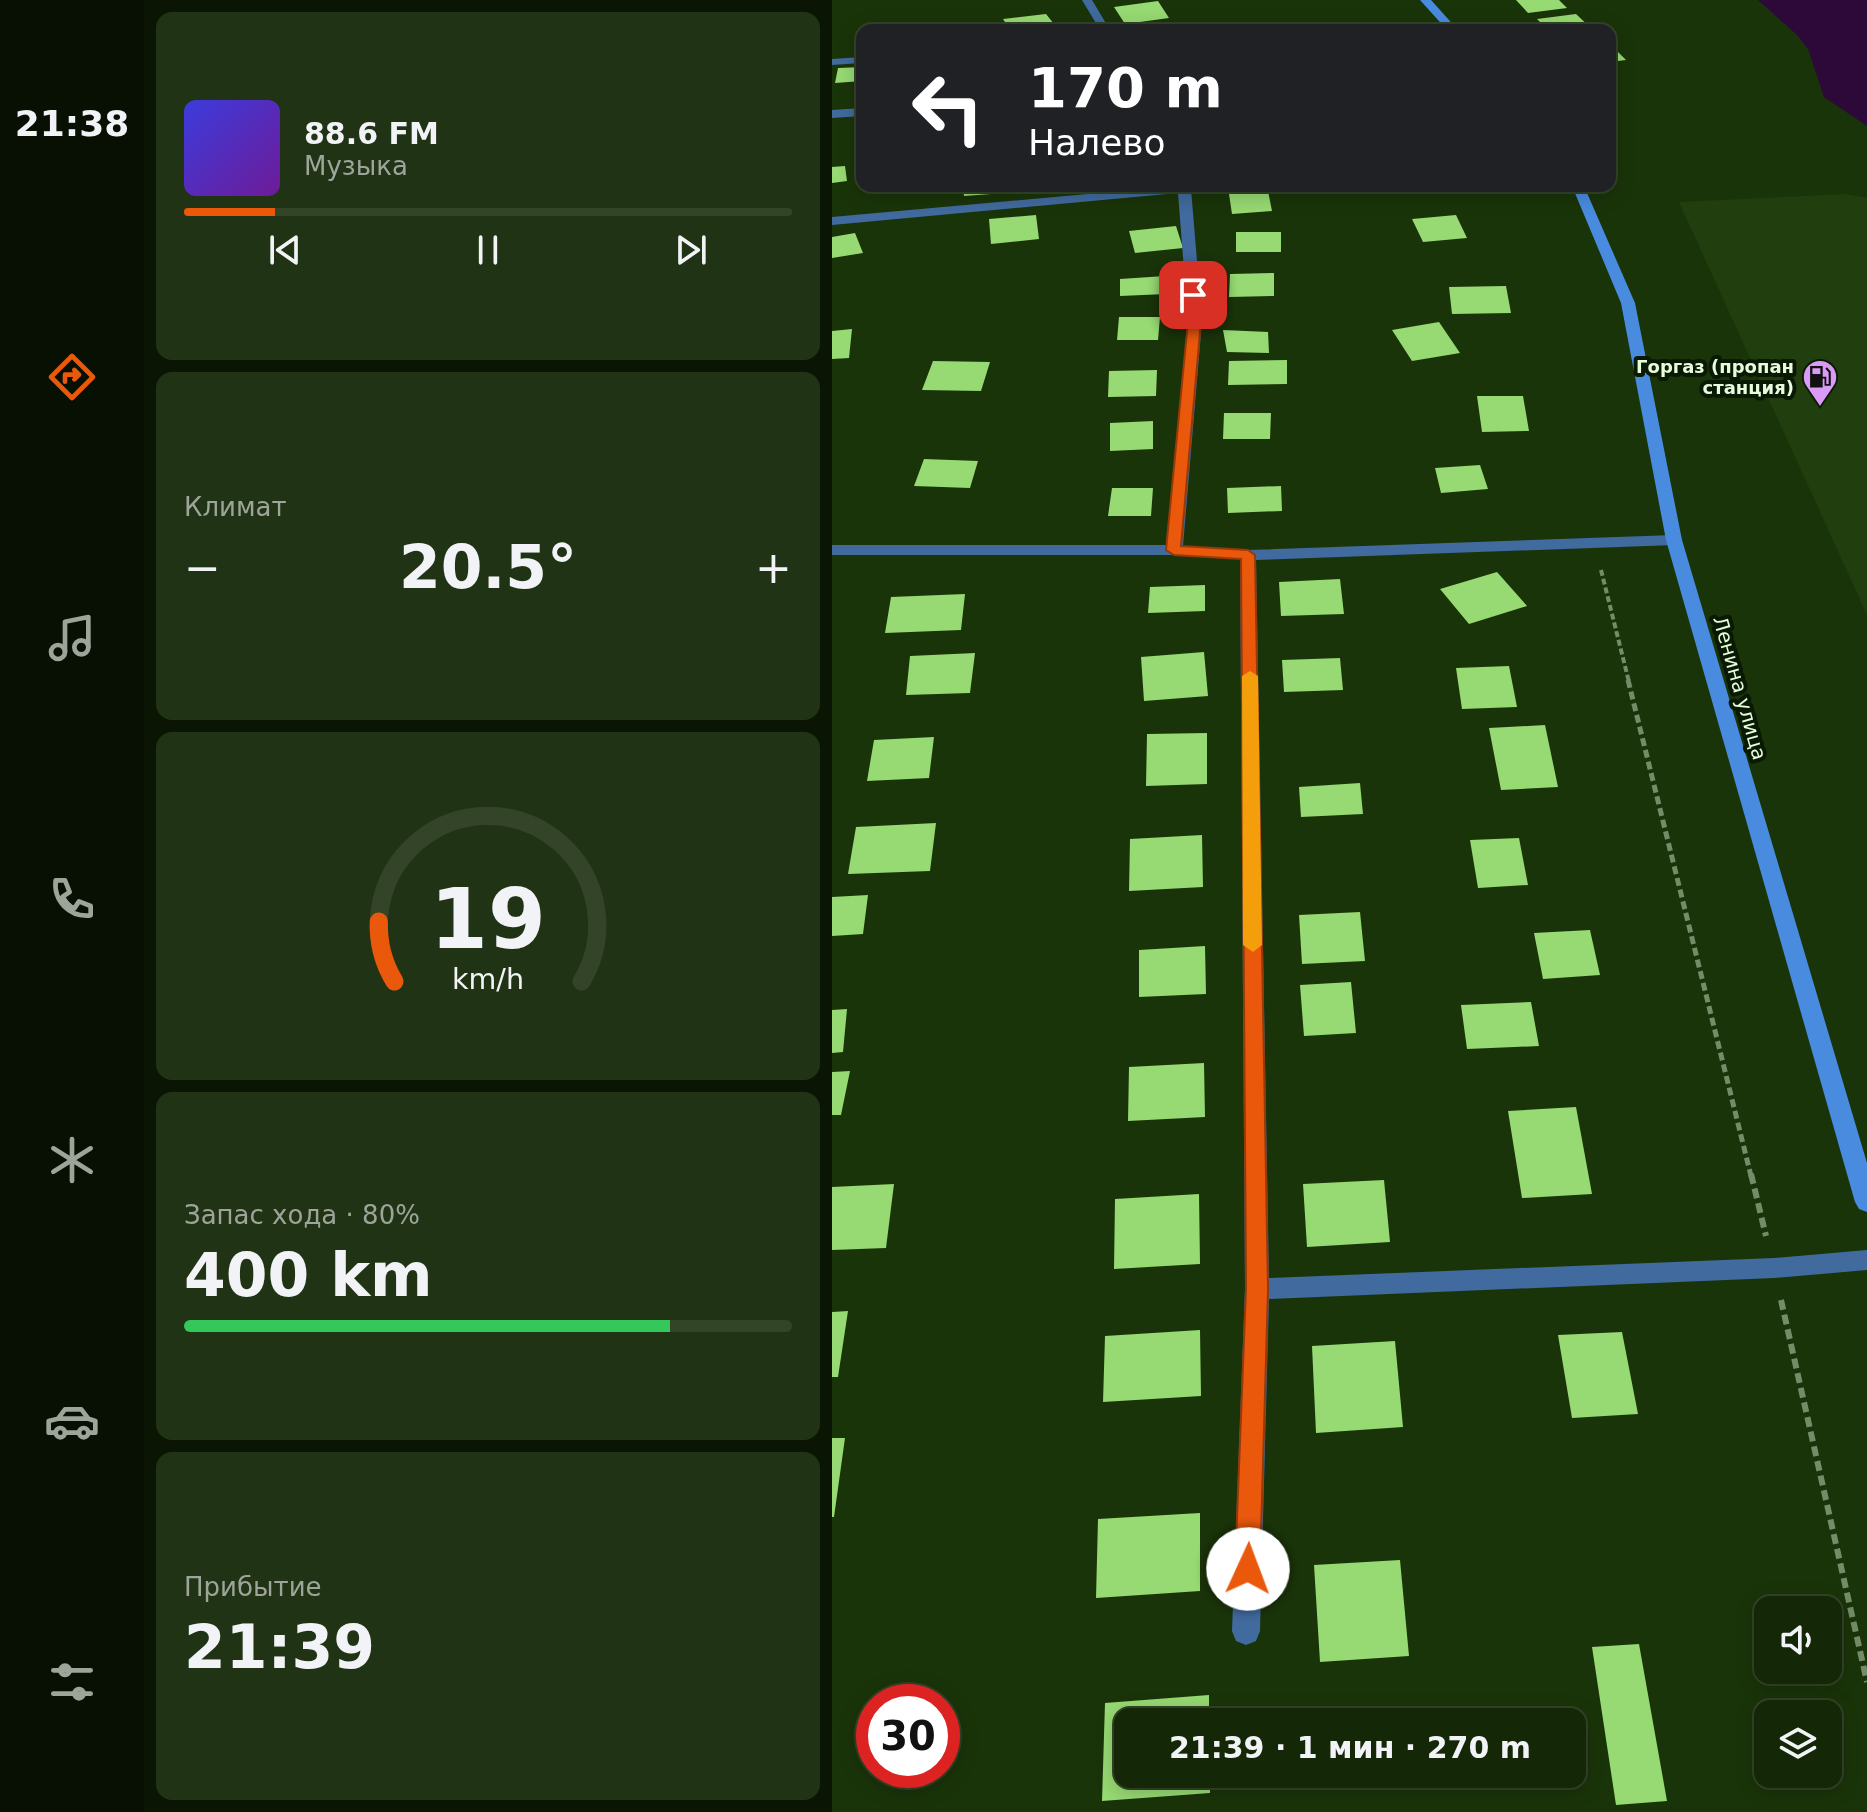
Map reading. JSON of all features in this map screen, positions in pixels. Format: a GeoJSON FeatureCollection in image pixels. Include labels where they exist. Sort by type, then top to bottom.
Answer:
{"type":"FeatureCollection","features":[{"type":"Feature","properties":{"kind":"main road"},"geometry":{"type":"LineString","coordinates":[[1425,0],[1447,24]]}},
{"type":"Feature","properties":{"kind":"main road","name":"Ленина улица"},"geometry":{"type":"LineString","coordinates":[[1581,192],[1628,303],[1674,540],[1867,1201]]}},
{"type":"Feature","properties":{"kind":"street"},"geometry":{"type":"LineString","coordinates":[[1087,0],[1101,24]]}},
{"type":"Feature","properties":{"kind":"street"},"geometry":{"type":"LineString","coordinates":[[832,62],[856,60]]}},
{"type":"Feature","properties":{"kind":"street"},"geometry":{"type":"LineString","coordinates":[[832,114],[856,112]]}},
{"type":"Feature","properties":{"kind":"street"},"geometry":{"type":"LineString","coordinates":[[832,221],[1142,192]]}},
{"type":"Feature","properties":{"kind":"street"},"geometry":{"type":"LineString","coordinates":[[1174,550],[1195,321],[1185,192]]}},
{"type":"Feature","properties":{"kind":"street"},"geometry":{"type":"LineString","coordinates":[[832,550],[1174,550],[1248,555],[1674,540]]}},
{"type":"Feature","properties":{"kind":"street"},"geometry":{"type":"LineString","coordinates":[[1246,1631],[1257,1289],[1248,555]]}},
{"type":"Feature","properties":{"kind":"street"},"geometry":{"type":"LineString","coordinates":[[1257,1289],[1774,1268],[1867,1260]]}},
{"type":"Feature","properties":{"kind":"path"},"geometry":{"type":"LineString","coordinates":[[1594,542],[1774,1268],[1867,1682]]}},
{"type":"Feature","properties":{"kind":"shaded area"},"geometry":{"type":"Polygon","coordinates":[[[1758,0],[1867,0],[1867,126],[1824,97],[1808,49],[1758,0]]]}},
{"type":"Feature","properties":{"kind":"shaded area","name":"Горгаз (пропан станция)"},"geometry":{"type":"Polygon","coordinates":[[[1846,194],[1867,198],[1867,615],[1679,202],[1846,194]]]}},
{"type":"Feature","properties":{"kind":"building"},"geometry":{"type":"Polygon","coordinates":[[[1516,0],[1559,0],[1567,8],[1528,13],[1516,0]]]}},
{"type":"Feature","properties":{"kind":"building"},"geometry":{"type":"Polygon","coordinates":[[[1158,1],[1169,18],[1125,24],[1114,7],[1158,1]]]}},
{"type":"Feature","properties":{"kind":"building"},"geometry":{"type":"Polygon","coordinates":[[[1046,14],[1054,24],[1006,24],[1003,19],[1046,14]]]}},
{"type":"Feature","properties":{"kind":"building"},"geometry":{"type":"Polygon","coordinates":[[[1576,14],[1587,24],[1542,24],[1537,19],[1576,14]]]}},
{"type":"Feature","properties":{"kind":"building"},"geometry":{"type":"Polygon","coordinates":[[[1616,50],[1626,60],[1616,61],[1616,50]]]}},
{"type":"Feature","properties":{"kind":"building"},"geometry":{"type":"Polygon","coordinates":[[[856,67],[856,81],[835,83],[838,68],[856,67]]]}},
{"type":"Feature","properties":{"kind":"building"},"geometry":{"type":"Polygon","coordinates":[[[845,166],[847,181],[832,183],[832,167],[845,166]]]}},
{"type":"Feature","properties":{"kind":"building"},"geometry":{"type":"Polygon","coordinates":[[[964,192],[1005,193],[964,196],[964,192]]]}},
{"type":"Feature","properties":{"kind":"building"},"geometry":{"type":"Polygon","coordinates":[[[1268,192],[1272,211],[1232,214],[1229,194],[1268,192]]]}},
{"type":"Feature","properties":{"kind":"building"},"geometry":{"type":"Polygon","coordinates":[[[1036,215],[1039,239],[991,244],[989,219],[1036,215]]]}},
{"type":"Feature","properties":{"kind":"building"},"geometry":{"type":"Polygon","coordinates":[[[1456,215],[1467,238],[1423,242],[1412,219],[1456,215]]]}},
{"type":"Feature","properties":{"kind":"building"},"geometry":{"type":"Polygon","coordinates":[[[1176,226],[1183,248],[1135,253],[1129,231],[1176,226]]]}},
{"type":"Feature","properties":{"kind":"building"},"geometry":{"type":"Polygon","coordinates":[[[1236,232],[1281,232],[1281,252],[1236,252],[1236,232]]]}},
{"type":"Feature","properties":{"kind":"building"},"geometry":{"type":"Polygon","coordinates":[[[855,233],[863,253],[832,258],[832,237],[855,233]]]}},
{"type":"Feature","properties":{"kind":"building"},"geometry":{"type":"Polygon","coordinates":[[[1274,273],[1274,296],[1229,297],[1230,274],[1274,273]]]}},
{"type":"Feature","properties":{"kind":"building"},"geometry":{"type":"Polygon","coordinates":[[[1165,276],[1166,294],[1120,296],[1120,279],[1165,276]]]}},
{"type":"Feature","properties":{"kind":"building"},"geometry":{"type":"Polygon","coordinates":[[[1506,286],[1511,313],[1452,314],[1449,287],[1506,286]]]}},
{"type":"Feature","properties":{"kind":"building"},"geometry":{"type":"Polygon","coordinates":[[[1119,317],[1160,317],[1158,340],[1117,340],[1119,317]]]}},
{"type":"Feature","properties":{"kind":"building"},"geometry":{"type":"Polygon","coordinates":[[[1439,322],[1460,353],[1412,361],[1392,330],[1439,322]]]}},
{"type":"Feature","properties":{"kind":"building"},"geometry":{"type":"Polygon","coordinates":[[[852,329],[849,358],[832,359],[832,331],[852,329]]]}},
{"type":"Feature","properties":{"kind":"building"},"geometry":{"type":"Polygon","coordinates":[[[1223,330],[1268,332],[1269,353],[1227,352],[1223,330]]]}},
{"type":"Feature","properties":{"kind":"building"},"geometry":{"type":"Polygon","coordinates":[[[1287,360],[1287,384],[1228,385],[1229,361],[1287,360]]]}},
{"type":"Feature","properties":{"kind":"building"},"geometry":{"type":"Polygon","coordinates":[[[933,361],[990,362],[981,391],[922,390],[933,361]]]}},
{"type":"Feature","properties":{"kind":"building"},"geometry":{"type":"Polygon","coordinates":[[[1157,370],[1156,396],[1108,397],[1109,371],[1157,370]]]}},
{"type":"Feature","properties":{"kind":"building"},"geometry":{"type":"Polygon","coordinates":[[[1477,396],[1523,396],[1529,431],[1482,432],[1477,396]]]}},
{"type":"Feature","properties":{"kind":"building"},"geometry":{"type":"Polygon","coordinates":[[[1224,413],[1271,413],[1270,439],[1223,439],[1224,413]]]}},
{"type":"Feature","properties":{"kind":"building"},"geometry":{"type":"Polygon","coordinates":[[[1153,421],[1153,449],[1110,451],[1110,423],[1153,421]]]}},
{"type":"Feature","properties":{"kind":"building"},"geometry":{"type":"Polygon","coordinates":[[[924,459],[978,461],[970,488],[914,486],[924,459]]]}},
{"type":"Feature","properties":{"kind":"building"},"geometry":{"type":"Polygon","coordinates":[[[1480,465],[1488,489],[1441,493],[1435,468],[1480,465]]]}},
{"type":"Feature","properties":{"kind":"building"},"geometry":{"type":"Polygon","coordinates":[[[1281,486],[1282,511],[1228,513],[1227,488],[1281,486]]]}},
{"type":"Feature","properties":{"kind":"building"},"geometry":{"type":"Polygon","coordinates":[[[1112,488],[1153,488],[1151,516],[1108,516],[1112,488]]]}},
{"type":"Feature","properties":{"kind":"building"},"geometry":{"type":"Polygon","coordinates":[[[1497,572],[1527,606],[1469,624],[1440,589],[1497,572]]]}},
{"type":"Feature","properties":{"kind":"building"},"geometry":{"type":"Polygon","coordinates":[[[1340,579],[1344,614],[1281,616],[1279,582],[1340,579]]]}},
{"type":"Feature","properties":{"kind":"building"},"geometry":{"type":"Polygon","coordinates":[[[1205,585],[1205,611],[1148,613],[1150,587],[1205,585]]]}},
{"type":"Feature","properties":{"kind":"building"},"geometry":{"type":"Polygon","coordinates":[[[965,594],[961,630],[885,633],[891,597],[965,594]]]}},
{"type":"Feature","properties":{"kind":"building"},"geometry":{"type":"Polygon","coordinates":[[[1204,652],[1208,696],[1144,701],[1141,657],[1204,652]]]}},
{"type":"Feature","properties":{"kind":"building"},"geometry":{"type":"Polygon","coordinates":[[[975,653],[970,693],[906,695],[910,656],[975,653]]]}},
{"type":"Feature","properties":{"kind":"building"},"geometry":{"type":"Polygon","coordinates":[[[1340,658],[1343,690],[1284,692],[1282,660],[1340,658]]]}},
{"type":"Feature","properties":{"kind":"building"},"geometry":{"type":"Polygon","coordinates":[[[1509,666],[1517,707],[1462,709],[1456,668],[1509,666]]]}},
{"type":"Feature","properties":{"kind":"building"},"geometry":{"type":"Polygon","coordinates":[[[1545,725],[1558,787],[1501,790],[1489,728],[1545,725]]]}},
{"type":"Feature","properties":{"kind":"building"},"geometry":{"type":"Polygon","coordinates":[[[1207,733],[1207,784],[1146,786],[1147,734],[1207,733]]]}},
{"type":"Feature","properties":{"kind":"building"},"geometry":{"type":"Polygon","coordinates":[[[934,737],[929,778],[867,781],[874,740],[934,737]]]}},
{"type":"Feature","properties":{"kind":"building"},"geometry":{"type":"Polygon","coordinates":[[[1360,783],[1363,814],[1301,817],[1299,787],[1360,783]]]}},
{"type":"Feature","properties":{"kind":"building"},"geometry":{"type":"Polygon","coordinates":[[[936,823],[930,871],[848,874],[856,827],[936,823]]]}},
{"type":"Feature","properties":{"kind":"building"},"geometry":{"type":"Polygon","coordinates":[[[1202,835],[1203,887],[1129,891],[1130,839],[1202,835]]]}},
{"type":"Feature","properties":{"kind":"building"},"geometry":{"type":"Polygon","coordinates":[[[1519,838],[1528,885],[1478,888],[1470,840],[1519,838]]]}},
{"type":"Feature","properties":{"kind":"building"},"geometry":{"type":"Polygon","coordinates":[[[868,895],[863,934],[832,936],[832,897],[868,895]]]}},
{"type":"Feature","properties":{"kind":"building"},"geometry":{"type":"Polygon","coordinates":[[[1360,912],[1365,961],[1302,964],[1299,915],[1360,912]]]}},
{"type":"Feature","properties":{"kind":"building"},"geometry":{"type":"Polygon","coordinates":[[[1590,930],[1600,975],[1543,979],[1534,933],[1590,930]]]}},
{"type":"Feature","properties":{"kind":"building"},"geometry":{"type":"Polygon","coordinates":[[[1205,946],[1206,994],[1139,997],[1139,950],[1205,946]]]}},
{"type":"Feature","properties":{"kind":"building"},"geometry":{"type":"Polygon","coordinates":[[[1351,982],[1356,1033],[1304,1036],[1300,985],[1351,982]]]}},
{"type":"Feature","properties":{"kind":"building"},"geometry":{"type":"Polygon","coordinates":[[[1531,1002],[1539,1046],[1467,1049],[1461,1005],[1531,1002]]]}},
{"type":"Feature","properties":{"kind":"building"},"geometry":{"type":"Polygon","coordinates":[[[847,1009],[843,1052],[832,1053],[832,1010],[847,1009]]]}},
{"type":"Feature","properties":{"kind":"building"},"geometry":{"type":"Polygon","coordinates":[[[1204,1063],[1205,1117],[1128,1121],[1129,1067],[1204,1063]]]}},
{"type":"Feature","properties":{"kind":"building"},"geometry":{"type":"Polygon","coordinates":[[[850,1071],[841,1115],[832,1115],[832,1072],[850,1071]]]}},
{"type":"Feature","properties":{"kind":"building"},"geometry":{"type":"Polygon","coordinates":[[[1576,1107],[1592,1194],[1522,1198],[1508,1111],[1576,1107]]]}},
{"type":"Feature","properties":{"kind":"building"},"geometry":{"type":"Polygon","coordinates":[[[1384,1180],[1390,1242],[1307,1247],[1303,1184],[1384,1180]]]}},
{"type":"Feature","properties":{"kind":"building"},"geometry":{"type":"Polygon","coordinates":[[[894,1184],[886,1248],[832,1250],[832,1187],[894,1184]]]}},
{"type":"Feature","properties":{"kind":"building"},"geometry":{"type":"Polygon","coordinates":[[[1199,1194],[1200,1264],[1114,1269],[1115,1199],[1199,1194]]]}},
{"type":"Feature","properties":{"kind":"building"},"geometry":{"type":"Polygon","coordinates":[[[848,1311],[838,1377],[832,1377],[832,1312],[848,1311]]]}},
{"type":"Feature","properties":{"kind":"building"},"geometry":{"type":"Polygon","coordinates":[[[1200,1330],[1201,1396],[1103,1402],[1105,1336],[1200,1330]]]}},
{"type":"Feature","properties":{"kind":"building"},"geometry":{"type":"Polygon","coordinates":[[[1622,1332],[1638,1414],[1572,1418],[1558,1335],[1622,1332]]]}},
{"type":"Feature","properties":{"kind":"building"},"geometry":{"type":"Polygon","coordinates":[[[1395,1341],[1403,1427],[1316,1433],[1312,1346],[1395,1341]]]}},
{"type":"Feature","properties":{"kind":"building"},"geometry":{"type":"Polygon","coordinates":[[[832,1438],[845,1438],[834,1517],[832,1517],[832,1438]]]}},
{"type":"Feature","properties":{"kind":"building"},"geometry":{"type":"Polygon","coordinates":[[[1200,1513],[1200,1591],[1096,1598],[1098,1519],[1200,1513]]]}},
{"type":"Feature","properties":{"kind":"building"},"geometry":{"type":"Polygon","coordinates":[[[1400,1560],[1409,1656],[1320,1662],[1314,1565],[1400,1560]]]}},
{"type":"Feature","properties":{"kind":"building"},"geometry":{"type":"Polygon","coordinates":[[[1639,1644],[1667,1801],[1616,1805],[1592,1647],[1639,1644]]]}},
{"type":"Feature","properties":{"kind":"building"},"geometry":{"type":"Polygon","coordinates":[[[1209,1695],[1209,1708],[1114,1708],[1114,1788],[1210,1788],[1210,1793],[1102,1801],[1105,1703],[1209,1695]]]}},
{"type":"Feature","properties":{"kind":"slow traffic"},"geometry":{"type":"LineString","coordinates":[[1250,676],[1253,945]]}},
{"type":"Feature","properties":{"kind":"place","name":"Горгаз (пропан станция)"},"geometry":{"type":"Point","coordinates":[1820,408]}},
{"type":"Feature","properties":{"kind":"route"},"geometry":{"type":"LineString","coordinates":[[1193,295],[1195,321],[1174,550],[1248,555],[1257,1289],[1248,1569]]}}]}
